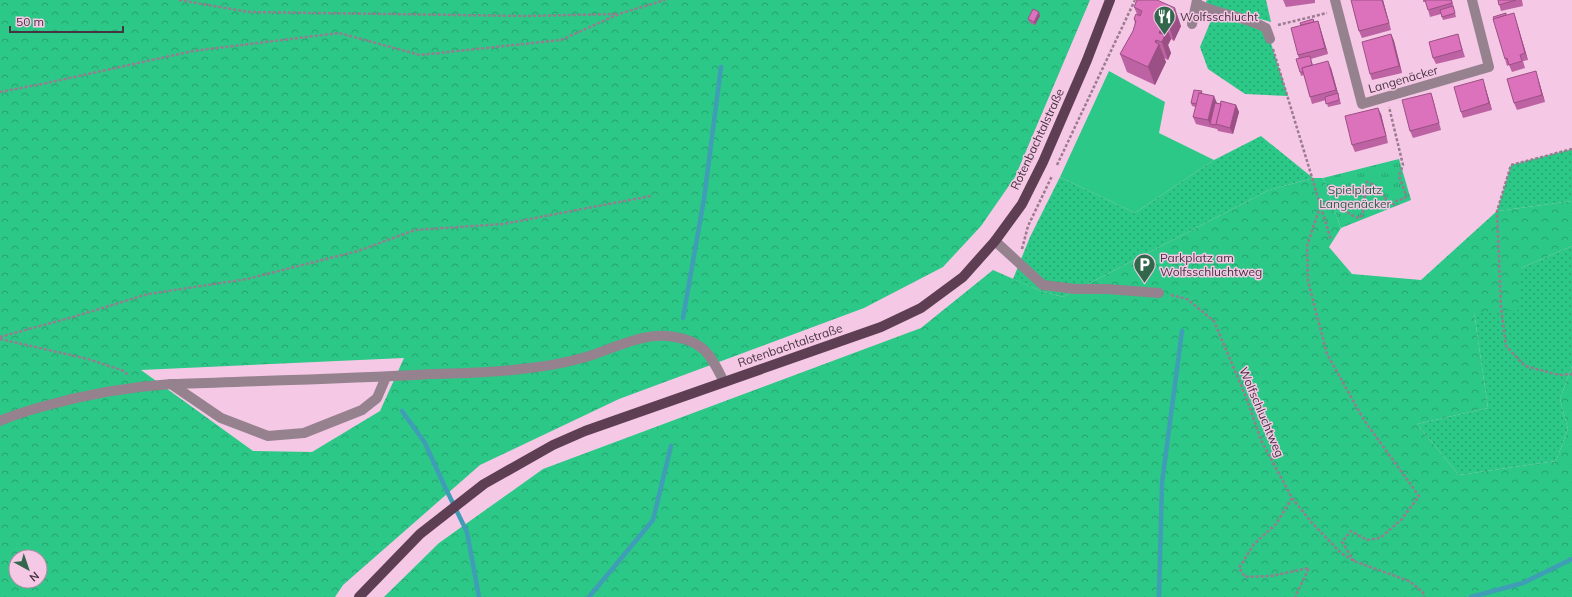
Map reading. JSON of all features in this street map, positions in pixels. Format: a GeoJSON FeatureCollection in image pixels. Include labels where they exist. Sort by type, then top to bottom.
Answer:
{"type":"FeatureCollection","features":[{"type":"Feature","properties":{"kind":"main road","name":"Rotenbachtalstraße"},"geometry":{"type":"LineString","coordinates":[[359,597],[420,534],[484,484],[553,445],[585,431],[881,326],[921,308],[963,277],[995,241],[1022,204],[1044,162],[1087,60],[1110,0]]}},
{"type":"Feature","properties":{"kind":"street","name":"Langenäcker"},"geometry":{"type":"LineString","coordinates":[[1336,5],[1362,104],[1489,67],[1472,0]]}},
{"type":"Feature","properties":{"kind":"street"},"geometry":{"type":"LineString","coordinates":[[1192,24],[1197,2],[1210,11],[1257,23],[1266,28],[1270,39]]}},
{"type":"Feature","properties":{"kind":"street"},"geometry":{"type":"LineString","coordinates":[[995,241],[1043,285],[1075,289],[1106,289],[1159,293]]}},
{"type":"Feature","properties":{"kind":"street"},"geometry":{"type":"LineString","coordinates":[[0,421],[10,416],[68,399],[139,386],[386,377],[519,370],[553,365],[585,357],[641,338],[666,336],[685,339],[700,345],[712,358],[724,382]]}},
{"type":"Feature","properties":{"kind":"street"},"geometry":{"type":"LineString","coordinates":[[171,384],[221,418],[268,436],[304,433],[362,410],[378,398],[386,377]]}},
{"type":"Feature","properties":{"kind":"path"},"geometry":{"type":"LineString","coordinates":[[179,0],[249,12],[526,16],[619,14]]}},
{"type":"Feature","properties":{"kind":"path"},"geometry":{"type":"LineString","coordinates":[[0,92],[193,50],[340,33],[420,55],[561,40],[619,14],[665,0]]}},
{"type":"Feature","properties":{"kind":"path"},"geometry":{"type":"LineString","coordinates":[[1019,263],[1028,226],[1135,0]]}},
{"type":"Feature","properties":{"kind":"path"},"geometry":{"type":"LineString","coordinates":[[1266,28],[1336,5]]}},
{"type":"Feature","properties":{"kind":"path"},"geometry":{"type":"LineString","coordinates":[[1270,39],[1331,240]]}},
{"type":"Feature","properties":{"kind":"path"},"geometry":{"type":"LineString","coordinates":[[1321,204],[1330,201],[1355,217],[1360,218],[1364,214],[1364,189],[1367,182],[1372,184],[1391,204],[1405,198],[1406,195],[1399,176],[1403,165],[1387,97]]}},
{"type":"Feature","properties":{"kind":"path"},"geometry":{"type":"LineString","coordinates":[[1572,149],[1511,165],[1497,211],[1501,307],[1506,346],[1525,366],[1559,376],[1572,374]]}},
{"type":"Feature","properties":{"kind":"path"},"geometry":{"type":"LineString","coordinates":[[0,338],[148,294],[248,279],[358,251],[415,230],[504,224],[651,196]]}},
{"type":"Feature","properties":{"kind":"path"},"geometry":{"type":"LineString","coordinates":[[1321,204],[1307,246],[1308,281],[1327,354],[1364,420],[1420,496],[1401,520],[1380,538],[1367,540],[1351,531],[1342,542],[1354,561]]}},
{"type":"Feature","properties":{"kind":"path","name":"Wolfschluchtweg"},"geometry":{"type":"LineString","coordinates":[[1159,293],[1187,299],[1214,321],[1246,396],[1261,440],[1292,498],[1317,528],[1341,553],[1354,561],[1409,581],[1423,592],[1423,597]]}},
{"type":"Feature","properties":{"kind":"path"},"geometry":{"type":"LineString","coordinates":[[0,338],[88,359],[124,371],[139,386]]}},
{"type":"Feature","properties":{"kind":"path"},"geometry":{"type":"LineString","coordinates":[[1292,498],[1276,524],[1254,544],[1240,568],[1245,576],[1271,576],[1309,568],[1295,597]]}},
{"type":"Feature","properties":{"kind":"green space"},"geometry":{"type":"Polygon","coordinates":[[[0,0],[1090,0],[1015,177],[981,226],[943,267],[864,308],[619,399],[480,465],[343,585],[335,597],[0,597],[0,0]],[[404,358],[141,370],[253,451],[312,452],[380,411],[404,358]]]}},
{"type":"Feature","properties":{"kind":"green space"},"geometry":{"type":"Polygon","coordinates":[[[1266,0],[1271,22],[1207,4],[1206,1],[1266,0]]]}},
{"type":"Feature","properties":{"kind":"green space"},"geometry":{"type":"Polygon","coordinates":[[[1212,18],[1266,28],[1288,96],[1245,94],[1208,69],[1200,47],[1212,18]]]}},
{"type":"Feature","properties":{"kind":"green space"},"geometry":{"type":"Polygon","coordinates":[[[1109,71],[1165,102],[1159,133],[1214,160],[1135,213],[1060,177],[1109,71]]]}},
{"type":"Feature","properties":{"kind":"green space"},"geometry":{"type":"Polygon","coordinates":[[[1261,136],[1313,178],[1269,190],[1063,297],[1041,291],[1013,279],[1030,237],[1060,177],[1135,213],[1214,160],[1261,136]]]}},
{"type":"Feature","properties":{"kind":"green space"},"geometry":{"type":"Polygon","coordinates":[[[1572,149],[1572,201],[1497,211],[1511,165],[1572,149]]]}},
{"type":"Feature","properties":{"kind":"green space","name":"Spielplatz Langenäcker"},"geometry":{"type":"Polygon","coordinates":[[[1399,159],[1411,200],[1341,228],[1323,178],[1399,159]]]}},
{"type":"Feature","properties":{"kind":"green space"},"geometry":{"type":"Polygon","coordinates":[[[1313,178],[1323,178],[1341,228],[1329,247],[1352,274],[1421,280],[1497,211],[1572,201],[1572,246],[1521,268],[1519,310],[1474,312],[1488,408],[1417,424],[1459,475],[1556,461],[1568,429],[1560,399],[1572,366],[1572,597],[384,597],[439,543],[543,469],[921,328],[993,270],[1041,291],[1063,297],[1269,190],[1313,178]]]}},
{"type":"Feature","properties":{"kind":"green space"},"geometry":{"type":"Polygon","coordinates":[[[1572,246],[1572,366],[1560,399],[1568,429],[1556,461],[1459,475],[1417,424],[1488,408],[1474,312],[1521,268],[1572,246]]]}},
{"type":"Feature","properties":{"kind":"building"},"geometry":{"type":"Polygon","coordinates":[[[1137,0],[1157,0],[1175,8],[1168,23],[1164,21],[1159,33],[1165,35],[1162,42],[1156,40],[1155,42],[1159,44],[1148,67],[1120,54],[1133,31],[1136,21],[1134,19],[1136,14],[1140,16],[1142,11],[1134,7],[1137,0]]]}},
{"type":"Feature","properties":{"kind":"building"},"geometry":{"type":"Polygon","coordinates":[[[1351,0],[1382,0],[1389,23],[1359,31],[1351,0]]]}},
{"type":"Feature","properties":{"kind":"building"},"geometry":{"type":"Polygon","coordinates":[[[1425,0],[1451,0],[1452,3],[1428,10],[1425,0]]]}},
{"type":"Feature","properties":{"kind":"building"},"geometry":{"type":"Polygon","coordinates":[[[1498,0],[1516,0],[1499,5],[1498,0]]]}},
{"type":"Feature","properties":{"kind":"building"},"geometry":{"type":"Polygon","coordinates":[[[1453,6],[1455,13],[1442,17],[1440,10],[1453,6]]]}},
{"type":"Feature","properties":{"kind":"building"},"geometry":{"type":"Polygon","coordinates":[[[1033,9],[1039,12],[1034,22],[1028,19],[1033,9]]]}},
{"type":"Feature","properties":{"kind":"building"},"geometry":{"type":"Polygon","coordinates":[[[1506,13],[1506,15],[1494,19],[1493,17],[1506,13]]]}},
{"type":"Feature","properties":{"kind":"building"},"geometry":{"type":"Polygon","coordinates":[[[1514,13],[1525,53],[1520,55],[1522,61],[1509,65],[1507,58],[1505,59],[1493,19],[1514,13]]]}},
{"type":"Feature","properties":{"kind":"building"},"geometry":{"type":"Polygon","coordinates":[[[1313,19],[1314,22],[1301,25],[1300,23],[1313,19]]]}},
{"type":"Feature","properties":{"kind":"building"},"geometry":{"type":"Polygon","coordinates":[[[1318,21],[1325,48],[1298,55],[1291,28],[1318,21]]]}},
{"type":"Feature","properties":{"kind":"building"},"geometry":{"type":"Polygon","coordinates":[[[1391,34],[1399,66],[1370,74],[1362,42],[1391,34]]]}},
{"type":"Feature","properties":{"kind":"building"},"geometry":{"type":"Polygon","coordinates":[[[1458,34],[1462,50],[1433,58],[1429,42],[1458,34]]]}},
{"type":"Feature","properties":{"kind":"building"},"geometry":{"type":"Polygon","coordinates":[[[1310,56],[1312,65],[1302,68],[1303,72],[1300,72],[1296,59],[1310,56]]]}},
{"type":"Feature","properties":{"kind":"building"},"geometry":{"type":"Polygon","coordinates":[[[1328,61],[1336,90],[1310,97],[1302,68],[1328,61]]]}},
{"type":"Feature","properties":{"kind":"building"},"geometry":{"type":"Polygon","coordinates":[[[1536,71],[1542,95],[1514,103],[1507,79],[1536,71]]]}},
{"type":"Feature","properties":{"kind":"building"},"geometry":{"type":"Polygon","coordinates":[[[1483,79],[1489,103],[1461,112],[1454,87],[1483,79]]]}},
{"type":"Feature","properties":{"kind":"building"},"geometry":{"type":"Polygon","coordinates":[[[1194,90],[1202,91],[1199,93],[1197,104],[1191,103],[1194,90]]]}},
{"type":"Feature","properties":{"kind":"building"},"geometry":{"type":"Polygon","coordinates":[[[1199,93],[1214,96],[1208,120],[1193,117],[1199,93]]]}},
{"type":"Feature","properties":{"kind":"building"},"geometry":{"type":"Polygon","coordinates":[[[1338,93],[1339,100],[1326,104],[1325,97],[1338,93]]]}},
{"type":"Feature","properties":{"kind":"building"},"geometry":{"type":"Polygon","coordinates":[[[1431,93],[1439,123],[1410,131],[1402,100],[1431,93]]]}},
{"type":"Feature","properties":{"kind":"building"},"geometry":{"type":"Polygon","coordinates":[[[1221,101],[1236,105],[1230,128],[1216,124],[1221,101]]]}},
{"type":"Feature","properties":{"kind":"building"},"geometry":{"type":"Polygon","coordinates":[[[1215,103],[1221,104],[1216,125],[1210,124],[1215,103]]]}},
{"type":"Feature","properties":{"kind":"building"},"geometry":{"type":"Polygon","coordinates":[[[1378,108],[1386,136],[1352,145],[1345,116],[1378,108]]]}},
{"type":"Feature","properties":{"kind":"waterway"},"geometry":{"type":"LineString","coordinates":[[683,318],[704,199],[721,67]]}},
{"type":"Feature","properties":{"kind":"waterway"},"geometry":{"type":"LineString","coordinates":[[1159,597],[1162,483],[1182,331]]}},
{"type":"Feature","properties":{"kind":"waterway"},"geometry":{"type":"LineString","coordinates":[[402,411],[425,443],[467,532],[479,597]]}},
{"type":"Feature","properties":{"kind":"waterway"},"geometry":{"type":"LineString","coordinates":[[589,597],[653,520],[671,446]]}},
{"type":"Feature","properties":{"kind":"waterway"},"geometry":{"type":"LineString","coordinates":[[1471,597],[1523,583],[1572,559]]}},
{"type":"Feature","properties":{"kind":"place","name":"Wolfsschlucht"},"geometry":{"type":"Point","coordinates":[1164,36]}},
{"type":"Feature","properties":{"kind":"place","name":"Parkplatz am Wolfsschluchtweg"},"geometry":{"type":"Point","coordinates":[1145,284]}}]}
